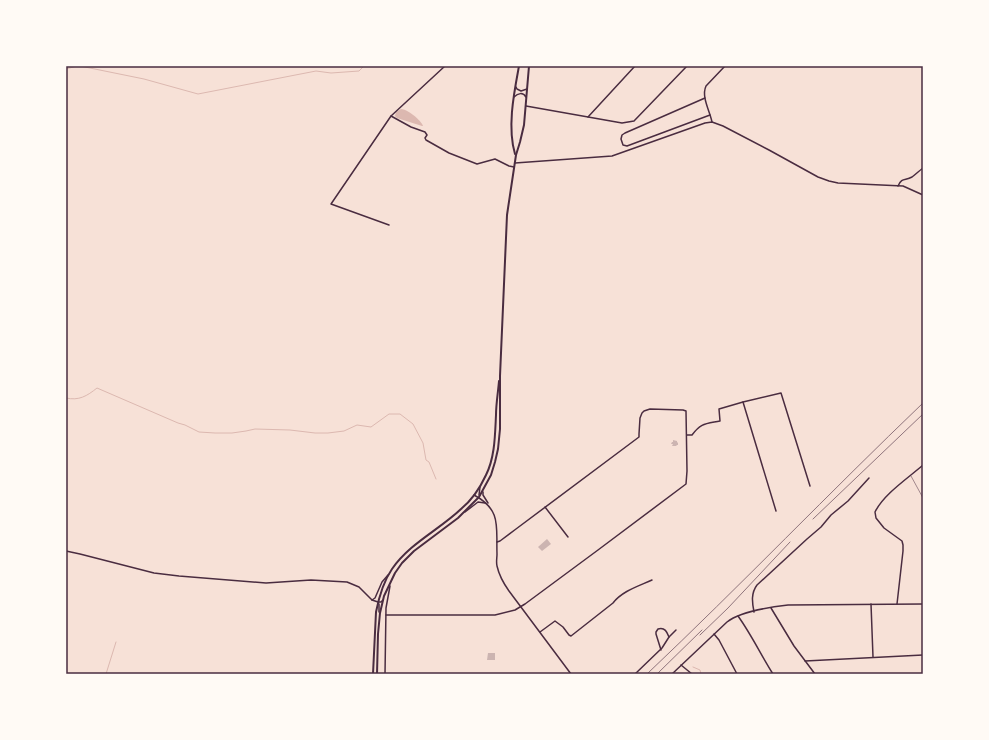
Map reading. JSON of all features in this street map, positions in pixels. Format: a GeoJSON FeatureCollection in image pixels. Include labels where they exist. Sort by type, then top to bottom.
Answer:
{"type":"FeatureCollection","features":[{"type":"Feature","properties":{"kind":"main road"},"geometry":{"type":"LineString","coordinates":[[516,155],[513,147],[512,124],[519,66]]}},
{"type":"Feature","properties":{"kind":"main road"},"geometry":{"type":"LineString","coordinates":[[377,674],[379,620],[384,596],[390,583],[398,569],[411,553],[458,518],[479,497],[494,466],[498,446],[507,215],[516,155],[524,125],[529,66]]}},
{"type":"Feature","properties":{"kind":"main road"},"geometry":{"type":"LineString","coordinates":[[373,674],[375,623],[378,602],[391,571],[418,542],[454,516],[466,505],[486,476],[494,445],[496,404],[500,376]]}},
{"type":"Feature","properties":{"kind":"street"},"geometry":{"type":"LineString","coordinates":[[389,225],[331,204],[391,116],[445,66]]}},
{"type":"Feature","properties":{"kind":"street"},"geometry":{"type":"LineString","coordinates":[[588,117],[635,66]]}},
{"type":"Feature","properties":{"kind":"street"},"geometry":{"type":"LineString","coordinates":[[526,106],[622,123],[634,121],[687,66]]}},
{"type":"Feature","properties":{"kind":"street"},"geometry":{"type":"LineString","coordinates":[[713,123],[704,91],[706,86],[725,66]]}},
{"type":"Feature","properties":{"kind":"street"},"geometry":{"type":"LineString","coordinates":[[516,87],[521,91],[528,88]]}},
{"type":"Feature","properties":{"kind":"street"},"geometry":{"type":"LineString","coordinates":[[514,98],[518,94],[522,94],[525,95],[527,99]]}},
{"type":"Feature","properties":{"kind":"street"},"geometry":{"type":"LineString","coordinates":[[705,98],[625,133],[620,139],[623,145],[627,146],[710,115]]}},
{"type":"Feature","properties":{"kind":"street"},"geometry":{"type":"LineString","coordinates":[[391,116],[425,132],[427,135],[425,138],[426,140],[449,153],[477,164],[495,159],[514,167]]}},
{"type":"Feature","properties":{"kind":"street"},"geometry":{"type":"LineString","coordinates":[[515,163],[612,156],[705,123],[713,123],[723,126],[824,180],[843,183],[898,186],[908,188],[923,195]]}},
{"type":"Feature","properties":{"kind":"street"},"geometry":{"type":"LineString","coordinates":[[898,186],[900,181],[910,178],[923,168]]}},
{"type":"Feature","properties":{"kind":"street"},"geometry":{"type":"LineString","coordinates":[[687,435],[692,435],[698,427],[703,424],[720,421],[719,409],[782,393],[810,486]]}},
{"type":"Feature","properties":{"kind":"street"},"geometry":{"type":"LineString","coordinates":[[743,402],[776,511]]}},
{"type":"Feature","properties":{"kind":"street"},"geometry":{"type":"LineString","coordinates":[[386,615],[495,615],[521,607],[686,484],[686,411],[650,409],[643,412],[640,418],[640,434],[638,437],[500,541],[496,542]]}},
{"type":"Feature","properties":{"kind":"street"},"geometry":{"type":"LineString","coordinates":[[897,604],[903,544],[899,539],[884,528],[875,516],[876,510],[887,496],[923,465]]}},
{"type":"Feature","properties":{"kind":"street"},"geometry":{"type":"LineString","coordinates":[[479,497],[480,488],[486,476]]}},
{"type":"Feature","properties":{"kind":"street"},"geometry":{"type":"LineString","coordinates":[[754,612],[752,595],[757,585],[807,538],[821,527],[869,478]]}},
{"type":"Feature","properties":{"kind":"street"},"geometry":{"type":"LineString","coordinates":[[485,487],[483,494],[488,505]]}},
{"type":"Feature","properties":{"kind":"street"},"geometry":{"type":"LineString","coordinates":[[474,495],[479,497],[488,505],[496,519],[497,566],[504,583],[570,674]]}},
{"type":"Feature","properties":{"kind":"street"},"geometry":{"type":"LineString","coordinates":[[458,518],[478,502],[483,502],[488,505]]}},
{"type":"Feature","properties":{"kind":"street"},"geometry":{"type":"LineString","coordinates":[[545,507],[568,537]]}},
{"type":"Feature","properties":{"kind":"street"},"geometry":{"type":"LineString","coordinates":[[66,551],[151,572],[178,576],[266,584],[312,580],[347,582],[362,589],[372,600],[378,602],[382,601],[384,596]]}},
{"type":"Feature","properties":{"kind":"street"},"geometry":{"type":"LineString","coordinates":[[372,600],[375,598],[382,582],[391,571]]}},
{"type":"Feature","properties":{"kind":"street"},"geometry":{"type":"LineString","coordinates":[[540,633],[555,621],[571,636],[625,593],[652,580]]}},
{"type":"Feature","properties":{"kind":"street"},"geometry":{"type":"LineString","coordinates":[[386,674],[386,615],[390,583]]}},
{"type":"Feature","properties":{"kind":"street"},"geometry":{"type":"LineString","coordinates":[[378,602],[380,606],[379,620]]}},
{"type":"Feature","properties":{"kind":"street"},"geometry":{"type":"LineString","coordinates":[[871,604],[873,657]]}},
{"type":"Feature","properties":{"kind":"street"},"geometry":{"type":"LineString","coordinates":[[672,674],[714,634],[729,621],[738,616],[771,608],[798,605],[923,604]]}},
{"type":"Feature","properties":{"kind":"street"},"geometry":{"type":"LineString","coordinates":[[771,608],[794,646],[815,674]]}},
{"type":"Feature","properties":{"kind":"street"},"geometry":{"type":"LineString","coordinates":[[738,616],[748,630],[773,674]]}},
{"type":"Feature","properties":{"kind":"street"},"geometry":{"type":"LineString","coordinates":[[660,650],[656,632],[664,629],[669,637]]}},
{"type":"Feature","properties":{"kind":"street"},"geometry":{"type":"LineString","coordinates":[[635,674],[665,645],[669,637],[676,630]]}},
{"type":"Feature","properties":{"kind":"street"},"geometry":{"type":"LineString","coordinates":[[714,634],[719,640],[737,674]]}},
{"type":"Feature","properties":{"kind":"street"},"geometry":{"type":"LineString","coordinates":[[805,661],[923,655]]}},
{"type":"Feature","properties":{"kind":"street"},"geometry":{"type":"LineString","coordinates":[[681,666],[692,674]]}},
{"type":"Feature","properties":{"kind":"lane"},"geometry":{"type":"LineString","coordinates":[[911,476],[923,498]]}},
{"type":"Feature","properties":{"kind":"shaded area"},"geometry":{"type":"Polygon","coordinates":[[[404,109],[414,115],[423,126],[397,118],[395,116],[396,112],[404,109]]]}},
{"type":"Feature","properties":{"kind":"building"},"geometry":{"type":"Polygon","coordinates":[[[673,440],[677,441],[678,445],[672,446],[673,444],[671,444],[673,440]]]}},
{"type":"Feature","properties":{"kind":"building"},"geometry":{"type":"Polygon","coordinates":[[[547,539],[551,544],[542,551],[538,547],[547,539]]]}},
{"type":"Feature","properties":{"kind":"building"},"geometry":{"type":"Polygon","coordinates":[[[488,653],[495,653],[495,660],[487,660],[488,653]]]}},
{"type":"Feature","properties":{"kind":"waterway"},"geometry":{"type":"LineString","coordinates":[[66,69],[77,66]]}},
{"type":"Feature","properties":{"kind":"waterway"},"geometry":{"type":"LineString","coordinates":[[80,66],[144,79],[198,94],[316,71],[331,73],[359,71],[364,66]]}},
{"type":"Feature","properties":{"kind":"waterway"},"geometry":{"type":"LineString","coordinates":[[66,398],[75,399],[83,397],[97,388],[199,432],[215,433],[232,433],[255,429],[328,433],[344,431],[357,425],[371,427],[389,414],[400,414],[413,424],[423,443],[426,460],[429,462],[436,479]]}},
{"type":"Feature","properties":{"kind":"waterway"},"geometry":{"type":"LineString","coordinates":[[106,674],[116,642]]}},
{"type":"Feature","properties":{"kind":"waterway"},"geometry":{"type":"LineString","coordinates":[[693,667],[700,670],[701,674]]}},
{"type":"Feature","properties":{"kind":"railway"},"geometry":{"type":"LineString","coordinates":[[647,674],[717,607],[923,403]]}},
{"type":"Feature","properties":{"kind":"railway"},"geometry":{"type":"LineString","coordinates":[[813,519],[923,414]]}},
{"type":"Feature","properties":{"kind":"railway"},"geometry":{"type":"LineString","coordinates":[[700,635],[728,608],[790,542]]}},
{"type":"Feature","properties":{"kind":"railway"},"geometry":{"type":"LineString","coordinates":[[657,674],[702,630]]}}]}
